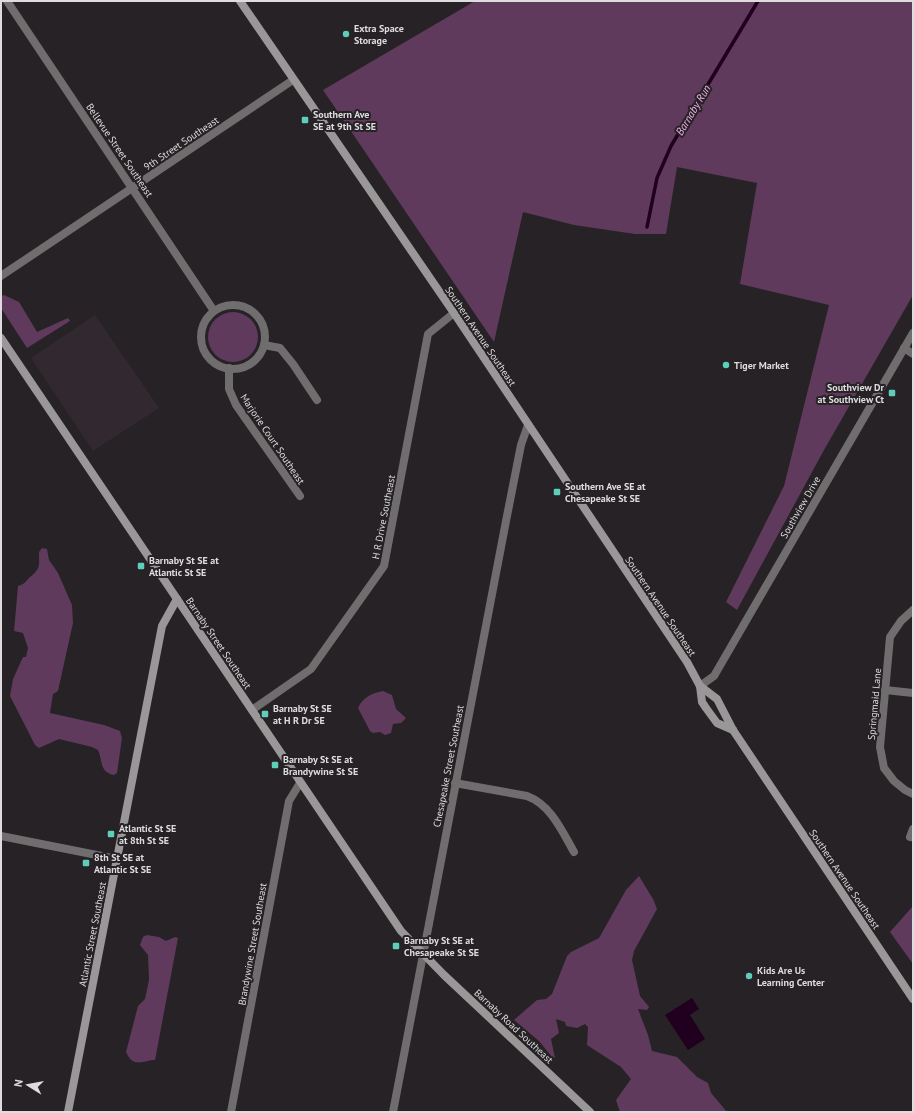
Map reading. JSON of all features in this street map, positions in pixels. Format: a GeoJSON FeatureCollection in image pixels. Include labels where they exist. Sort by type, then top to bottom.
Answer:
{"type":"FeatureCollection","features":[{"type":"Feature","properties":{"kind":"street","name":"Bellevue Street Southeast"},"geometry":{"type":"LineString","coordinates":[[7,1],[133,187],[214,311]]}},
{"type":"Feature","properties":{"kind":"street","name":"Southern Avenue Southeast"},"geometry":{"type":"LineString","coordinates":[[240,1],[454,313],[676,646],[700,686],[717,699],[733,730],[913,999]]}},
{"type":"Feature","properties":{"kind":"street","name":"9th Street Southeast"},"geometry":{"type":"LineString","coordinates":[[1,276],[293,80]]}},
{"type":"Feature","properties":{"kind":"street"},"geometry":{"type":"LineString","coordinates":[[233,305],[243,307],[252,312],[263,327],[264,345],[257,357],[251,363],[238,368],[229,368],[213,362],[205,352],[202,345],[202,332],[204,325],[214,311],[225,306],[233,305]]}},
{"type":"Feature","properties":{"kind":"street","name":"H R Drive Southeast"},"geometry":{"type":"LineString","coordinates":[[252,710],[311,669],[384,566],[428,334],[454,313]]}},
{"type":"Feature","properties":{"kind":"street","name":"Southview Drive"},"geometry":{"type":"LineString","coordinates":[[700,686],[714,676],[913,333]]}},
{"type":"Feature","properties":{"kind":"street","name":"Barnaby Street Southeast"},"geometry":{"type":"LineString","coordinates":[[1,338],[401,931],[424,955]]}},
{"type":"Feature","properties":{"kind":"street"},"geometry":{"type":"LineString","coordinates":[[264,345],[280,348],[293,364],[317,400]]}},
{"type":"Feature","properties":{"kind":"street"},"geometry":{"type":"LineString","coordinates":[[904,348],[913,354]]}},
{"type":"Feature","properties":{"kind":"street","name":"Marjorie Court Southeast"},"geometry":{"type":"LineString","coordinates":[[229,368],[229,389],[236,405],[300,496]]}},
{"type":"Feature","properties":{"kind":"street","name":"Chesapeake Street Southeast"},"geometry":{"type":"LineString","coordinates":[[393,1112],[521,445],[528,425]]}},
{"type":"Feature","properties":{"kind":"street","name":"Atlantic Street Southeast"},"geometry":{"type":"LineString","coordinates":[[68,1112],[162,626],[177,599]]}},
{"type":"Feature","properties":{"kind":"street","name":"Springmaid Lane"},"geometry":{"type":"LineString","coordinates":[[913,610],[901,622],[890,637],[880,747],[884,768],[899,786],[913,794]]}},
{"type":"Feature","properties":{"kind":"street","name":"Southern Avenue Southeast"},"geometry":{"type":"LineString","coordinates":[[700,686],[702,702],[717,723],[733,730]]}},
{"type":"Feature","properties":{"kind":"street"},"geometry":{"type":"LineString","coordinates":[[885,690],[913,693]]}},
{"type":"Feature","properties":{"kind":"street","name":"Brandywine Street Southeast"},"geometry":{"type":"LineString","coordinates":[[231,1112],[289,801],[300,783]]}},
{"type":"Feature","properties":{"kind":"street"},"geometry":{"type":"LineString","coordinates":[[455,783],[527,796],[538,801],[549,811],[574,852]]}},
{"type":"Feature","properties":{"kind":"street"},"geometry":{"type":"LineString","coordinates":[[1,836],[117,859]]}},
{"type":"Feature","properties":{"kind":"street","name":"Barnaby Road Southeast"},"geometry":{"type":"LineString","coordinates":[[424,955],[590,1112]]}},
{"type":"Feature","properties":{"kind":"shaded area"},"geometry":{"type":"Polygon","coordinates":[[[475,1],[913,1],[913,295],[824,450],[737,610],[726,602],[784,486],[829,305],[740,284],[757,183],[677,167],[666,234],[635,234],[574,225],[523,212],[494,342],[323,90],[475,1]]]}},
{"type":"Feature","properties":{"kind":"shaded area"},"geometry":{"type":"Polygon","coordinates":[[[4,295],[19,302],[37,332],[68,318],[70,321],[27,348],[1,308],[1,296],[4,295]]]}},
{"type":"Feature","properties":{"kind":"shaded area"},"geometry":{"type":"Polygon","coordinates":[[[233,312],[242,314],[253,323],[258,337],[256,346],[247,357],[233,362],[224,360],[213,351],[208,337],[210,328],[219,317],[233,312]]]}},
{"type":"Feature","properties":{"kind":"shaded area"},"geometry":{"type":"Polygon","coordinates":[[[95,315],[159,408],[93,451],[31,358],[95,315]]]}},
{"type":"Feature","properties":{"kind":"shaded area"},"geometry":{"type":"Polygon","coordinates":[[[42,548],[47,549],[49,560],[58,573],[72,605],[73,623],[58,691],[53,694],[50,713],[104,725],[120,731],[122,738],[117,773],[114,775],[109,774],[104,769],[98,750],[92,747],[59,739],[39,748],[35,745],[10,696],[13,679],[23,657],[26,657],[28,648],[23,633],[14,631],[18,586],[25,583],[38,569],[39,552],[42,548]]]}},
{"type":"Feature","properties":{"kind":"shaded area"},"geometry":{"type":"Polygon","coordinates":[[[383,691],[392,695],[396,709],[406,718],[401,723],[393,724],[391,733],[385,735],[380,732],[373,733],[370,731],[358,708],[362,701],[368,696],[383,691]]]}},
{"type":"Feature","properties":{"kind":"shaded area"},"geometry":{"type":"Polygon","coordinates":[[[639,876],[653,899],[657,909],[634,951],[632,960],[640,996],[649,1007],[647,1010],[638,1009],[648,1035],[652,1051],[677,1057],[697,1077],[708,1083],[711,1093],[727,1112],[620,1112],[616,1100],[631,1079],[621,1067],[587,1045],[588,1027],[585,1024],[577,1028],[566,1026],[565,1022],[556,1019],[559,1033],[551,1039],[555,1058],[552,1057],[539,1041],[514,1020],[537,1000],[546,999],[552,994],[567,956],[571,952],[599,938],[626,890],[639,876]]]}},
{"type":"Feature","properties":{"kind":"shaded area"},"geometry":{"type":"Polygon","coordinates":[[[913,906],[913,964],[890,932],[913,906]]]}},
{"type":"Feature","properties":{"kind":"shaded area"},"geometry":{"type":"Polygon","coordinates":[[[147,935],[159,937],[166,941],[175,937],[178,938],[155,1060],[135,1062],[126,1052],[138,1006],[145,999],[149,980],[148,955],[140,945],[143,937],[147,935]]]}},
{"type":"Feature","properties":{"kind":"shaded area"},"geometry":{"type":"Polygon","coordinates":[[[692,998],[699,1009],[690,1015],[705,1039],[688,1050],[665,1015],[692,998]]]}},
{"type":"Feature","properties":{"kind":"waterway","name":"Barnaby Run"},"geometry":{"type":"LineString","coordinates":[[647,227],[657,178],[671,146],[758,1]]}},
{"type":"Feature","properties":{"kind":"place","name":"Extra Space Storage"},"geometry":{"type":"Point","coordinates":[346,34]}},
{"type":"Feature","properties":{"kind":"place","name":"Southern Ave SE at 9th St SE"},"geometry":{"type":"Point","coordinates":[305,120]}},
{"type":"Feature","properties":{"kind":"place","name":"Tiger Market"},"geometry":{"type":"Point","coordinates":[726,365]}},
{"type":"Feature","properties":{"kind":"place","name":"Southview Dr at Southview Ct"},"geometry":{"type":"Point","coordinates":[892,393]}},
{"type":"Feature","properties":{"kind":"place","name":"Southern Ave SE at Chesapeake St SE"},"geometry":{"type":"Point","coordinates":[557,492]}},
{"type":"Feature","properties":{"kind":"place","name":"Barnaby St SE at Atlantic St SE"},"geometry":{"type":"Point","coordinates":[141,566]}},
{"type":"Feature","properties":{"kind":"place","name":"Barnaby St SE at H R Dr SE"},"geometry":{"type":"Point","coordinates":[265,714]}},
{"type":"Feature","properties":{"kind":"place","name":"Barnaby St SE at Brandywine St SE"},"geometry":{"type":"Point","coordinates":[275,765]}},
{"type":"Feature","properties":{"kind":"place","name":"Atlantic St SE at 8th St SE"},"geometry":{"type":"Point","coordinates":[111,834]}},
{"type":"Feature","properties":{"kind":"place","name":"8th St SE at Atlantic St SE"},"geometry":{"type":"Point","coordinates":[86,863]}},
{"type":"Feature","properties":{"kind":"place","name":"Barnaby St SE at Chesapeake St SE"},"geometry":{"type":"Point","coordinates":[396,946]}},
{"type":"Feature","properties":{"kind":"place","name":"Kids Are Us Learning Center"},"geometry":{"type":"Point","coordinates":[749,976]}}]}
